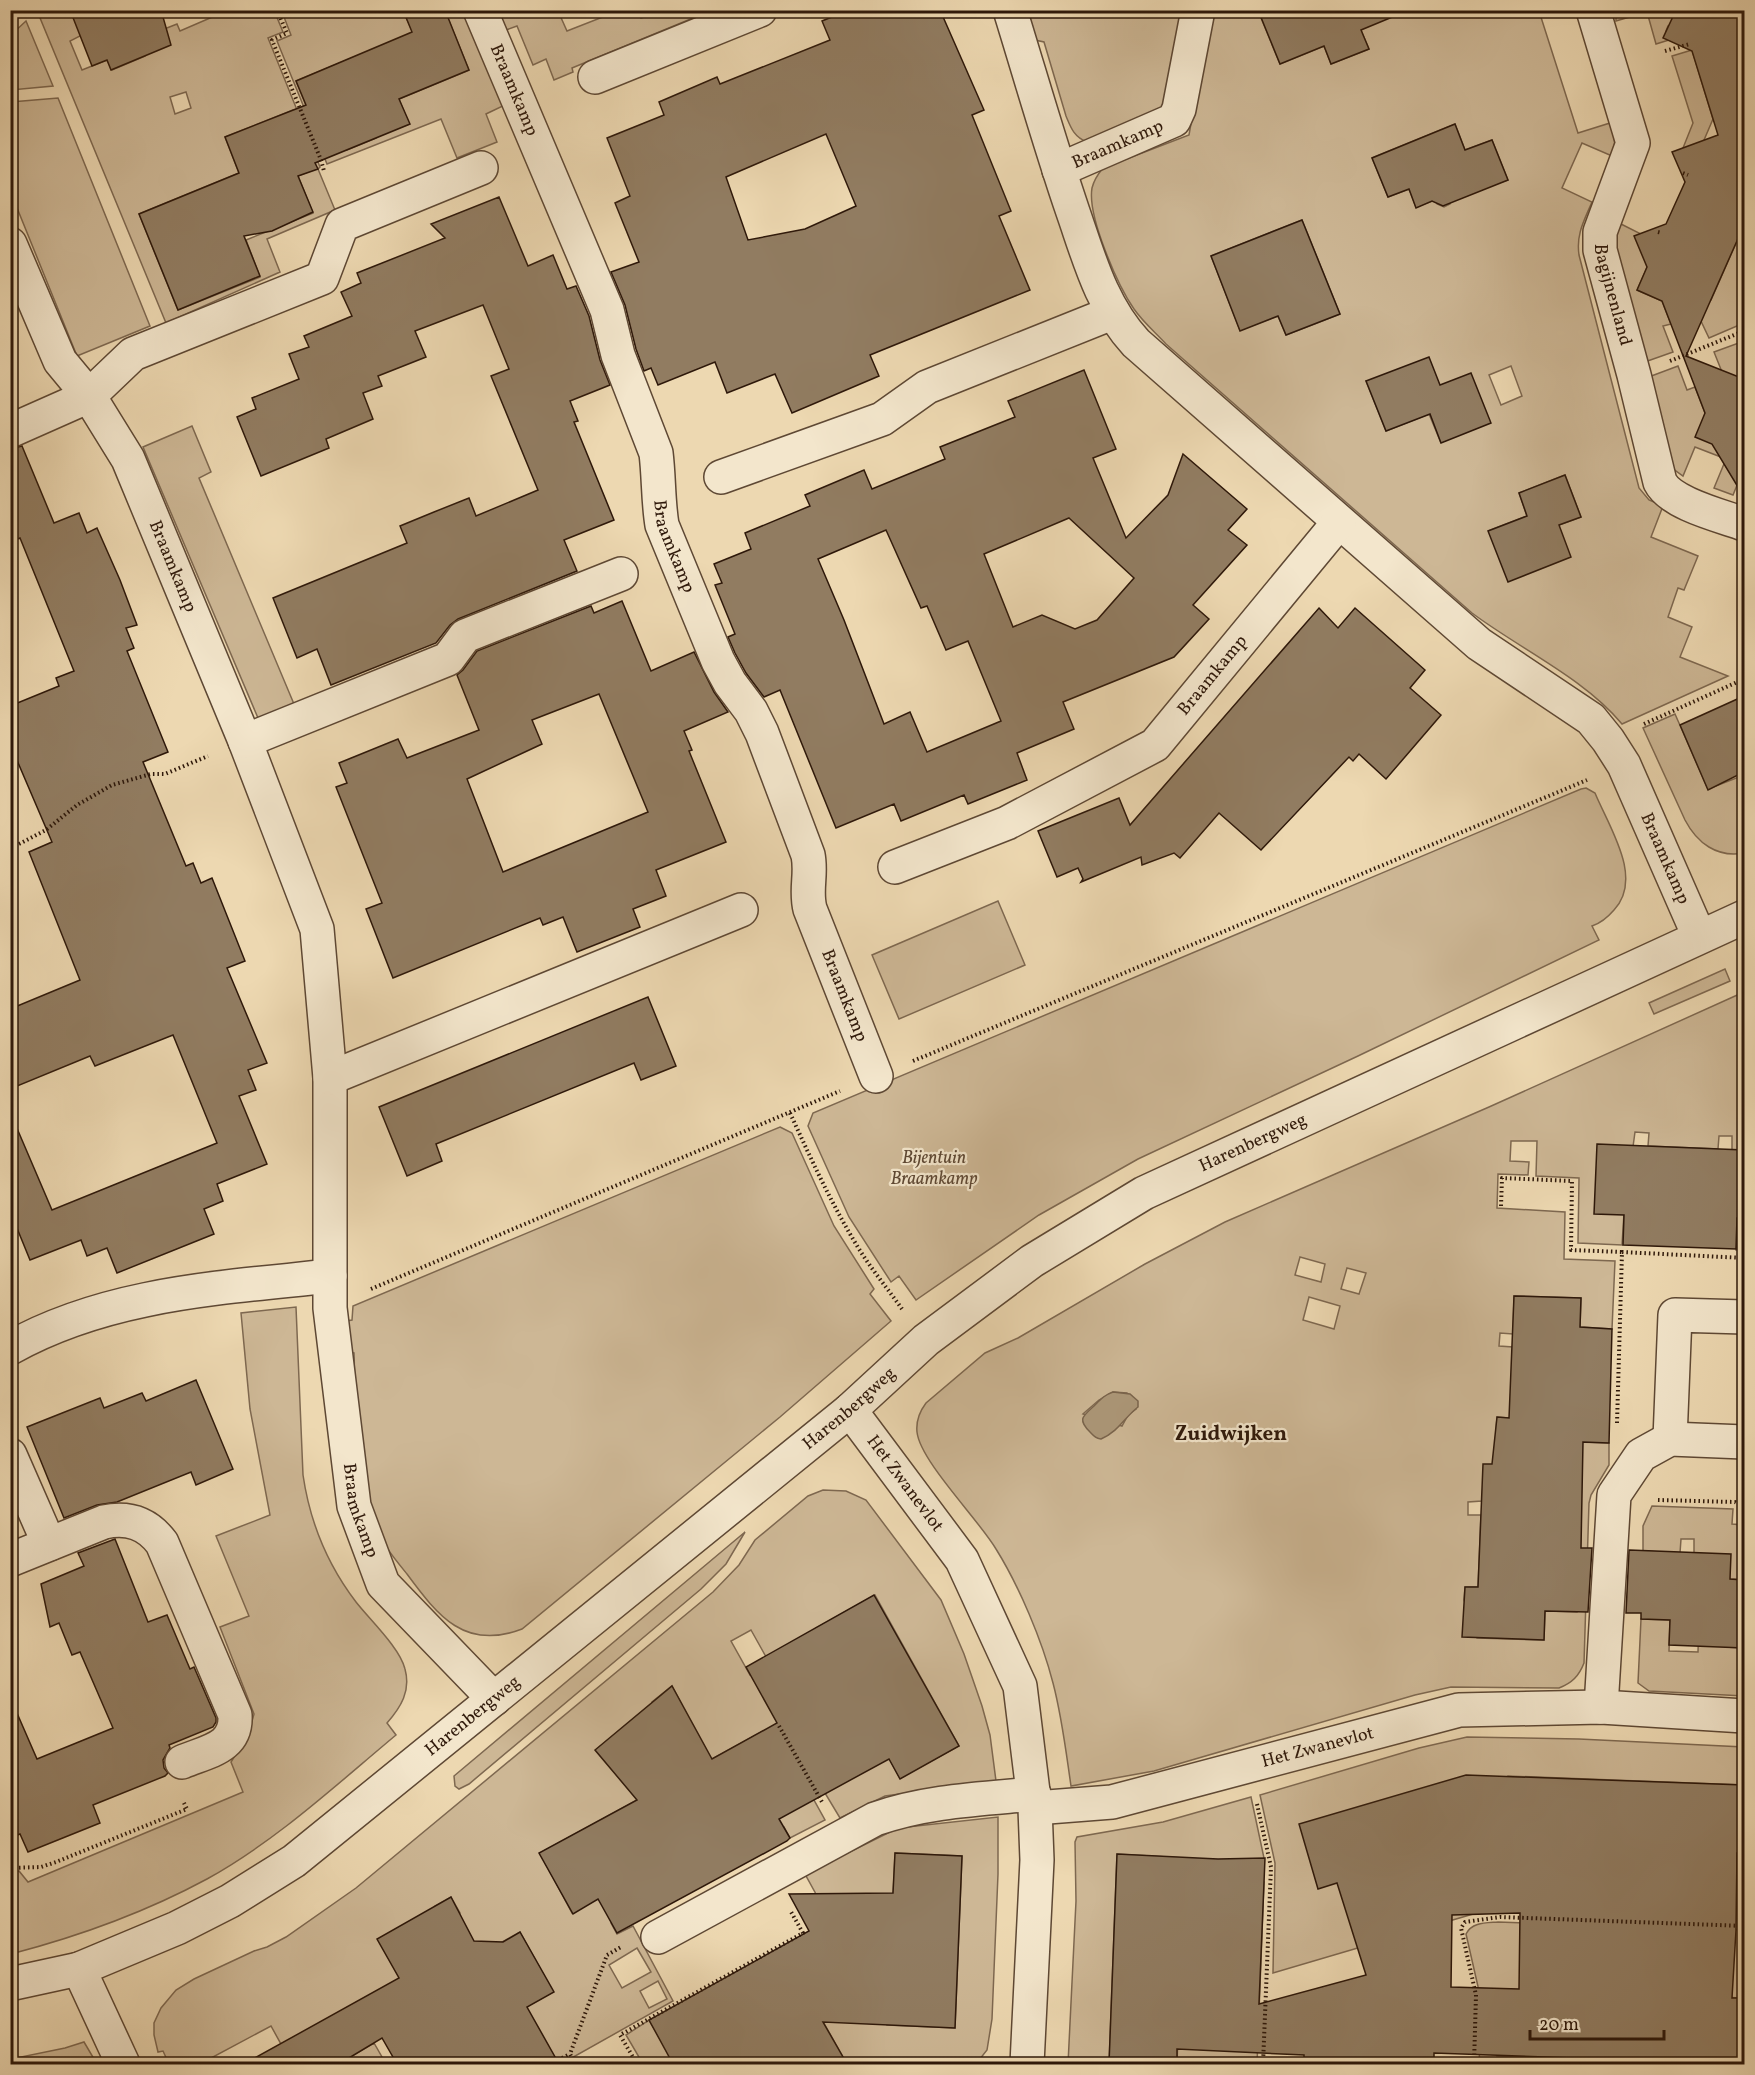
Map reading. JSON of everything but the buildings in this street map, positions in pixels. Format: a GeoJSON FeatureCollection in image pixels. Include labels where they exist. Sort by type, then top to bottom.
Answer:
{"type":"FeatureCollection","features":[{"type":"Feature","properties":{"kind":"street","name":"Braamkamp"},"geometry":{"type":"LineString","coordinates":[[480,10],[607,310],[618,355],[656,453],[658,502],[662,525],[718,662],[751,711],[762,733],[808,855],[811,871],[807,894],[810,909],[876,1076]]}},
{"type":"Feature","properties":{"kind":"street"},"geometry":{"type":"LineString","coordinates":[[595,77],[760,10]]}},
{"type":"Feature","properties":{"kind":"street","name":"Braamkamp"},"geometry":{"type":"LineString","coordinates":[[1010,10],[1059,170],[1101,292],[1112,313],[1136,343],[1479,644],[1591,719],[1616,752],[1700,936]]}},
{"type":"Feature","properties":{"kind":"street","name":"Braamkamp"},"geometry":{"type":"LineString","coordinates":[[1059,170],[1174,120],[1179,109],[1198,10]]}},
{"type":"Feature","properties":{"kind":"street","name":"Bagijnenland"},"geometry":{"type":"LineString","coordinates":[[1593,10],[1633,142],[1599,240],[1663,488],[1673,497],[1744,524]]}},
{"type":"Feature","properties":{"kind":"street"},"geometry":{"type":"LineString","coordinates":[[10,431],[89,396],[133,354],[322,278],[342,225],[481,168]]}},
{"type":"Feature","properties":{"kind":"street","name":"Braamkamp"},"geometry":{"type":"LineString","coordinates":[[10,244],[60,361],[89,396],[128,459],[245,741],[316,929],[330,1078],[330,1308],[354,1506],[383,1584],[494,1700]]}},
{"type":"Feature","properties":{"kind":"street"},"geometry":{"type":"LineString","coordinates":[[721,477],[882,419],[927,387],[1112,313]]}},
{"type":"Feature","properties":{"kind":"street","name":"Braamkamp"},"geometry":{"type":"LineString","coordinates":[[895,867],[1007,823],[1155,745],[1339,522]]}},
{"type":"Feature","properties":{"kind":"street"},"geometry":{"type":"LineString","coordinates":[[245,741],[447,659],[465,636],[621,574]]}},
{"type":"Feature","properties":{"kind":"street"},"geometry":{"type":"LineString","coordinates":[[330,1078],[741,910]]}},
{"type":"Feature","properties":{"kind":"street","name":"Harenbergweg"},"geometry":{"type":"LineString","coordinates":[[10,1984],[79,1969],[177,1928],[230,1901],[294,1862],[850,1410],[926,1340],[1032,1262],[1144,1193],[1744,917]]}},
{"type":"Feature","properties":{"kind":"street"},"geometry":{"type":"LineString","coordinates":[[10,1348],[77,1318],[123,1303],[174,1293],[330,1276]]}},
{"type":"Feature","properties":{"kind":"street"},"geometry":{"type":"LineString","coordinates":[[1670,1439],[1675,1315],[1744,1317]]}},
{"type":"Feature","properties":{"kind":"street","name":"Het Zwanevlot"},"geometry":{"type":"LineString","coordinates":[[850,1410],[962,1560],[1020,1686],[1035,1801],[1037,1860],[1027,2064]]}},
{"type":"Feature","properties":{"kind":"street"},"geometry":{"type":"LineString","coordinates":[[1601,1707],[1614,1495],[1641,1455],[1670,1439],[1744,1442]]}},
{"type":"Feature","properties":{"kind":"street"},"geometry":{"type":"LineString","coordinates":[[10,1455],[49,1544]]}},
{"type":"Feature","properties":{"kind":"street"},"geometry":{"type":"LineString","coordinates":[[10,1560],[104,1522],[118,1519],[131,1520],[154,1532],[162,1543],[235,1715],[236,1727],[232,1737],[224,1744],[182,1762]]}},
{"type":"Feature","properties":{"kind":"street","name":"Het Zwanevlot"},"geometry":{"type":"LineString","coordinates":[[658,1937],[874,1819],[902,1809],[930,1804],[1035,1801],[1112,1802],[1459,1710],[1601,1707],[1744,1716]]}},
{"type":"Feature","properties":{"kind":"street"},"geometry":{"type":"LineString","coordinates":[[79,1969],[123,2064]]}},
{"type":"Feature","properties":{"kind":"path"},"geometry":{"type":"LineString","coordinates":[[295,10],[280,16],[287,33],[272,40],[324,171]]}},
{"type":"Feature","properties":{"kind":"path"},"geometry":{"type":"LineString","coordinates":[[1665,51],[1690,44]]}},
{"type":"Feature","properties":{"kind":"path"},"geometry":{"type":"LineString","coordinates":[[1634,375],[1744,331]]}},
{"type":"Feature","properties":{"kind":"path"},"geometry":{"type":"LineString","coordinates":[[330,1308],[412,1271],[876,1076],[1616,752],[1744,679]]}},
{"type":"Feature","properties":{"kind":"path"},"geometry":{"type":"LineString","coordinates":[[20,844],[40,834],[77,805],[112,785],[151,774],[165,774],[245,741]]}},
{"type":"Feature","properties":{"kind":"path"},"geometry":{"type":"LineString","coordinates":[[790,1113],[821,1183],[860,1251],[926,1340]]}},
{"type":"Feature","properties":{"kind":"path"},"geometry":{"type":"LineString","coordinates":[[1501,1206],[1502,1178],[1572,1181],[1571,1250],[1622,1252]]}},
{"type":"Feature","properties":{"kind":"path"},"geometry":{"type":"LineString","coordinates":[[779,1726],[842,1837]]}},
{"type":"Feature","properties":{"kind":"path"},"geometry":{"type":"LineString","coordinates":[[10,1868],[42,1867],[187,1809],[175,1779],[186,1773],[182,1762]]}},
{"type":"Feature","properties":{"kind":"path"},"geometry":{"type":"LineString","coordinates":[[1248,1766],[1270,1867],[1263,2064]]}},
{"type":"Feature","properties":{"kind":"path"},"geometry":{"type":"LineString","coordinates":[[637,2064],[620,2035],[803,1933],[771,1875]]}},
{"type":"Feature","properties":{"kind":"path"},"geometry":{"type":"LineString","coordinates":[[1474,2064],[1477,2003],[1461,1928],[1465,1922],[1500,1917],[1744,1926]]}},
{"type":"Feature","properties":{"kind":"path"},"geometry":{"type":"LineString","coordinates":[[550,2064],[570,2054],[607,1955],[638,1938],[658,1937]]}},
{"type":"Feature","properties":{"kind":"path"},"geometry":{"type":"LineString","coordinates":[[570,2054],[575,2064]]}},
{"type":"Feature","properties":{"kind":"green space"},"geometry":{"type":"Polygon","coordinates":[[[1034,10],[1187,11],[1164,111],[1087,142],[1079,138],[1071,128],[1066,116],[1044,42],[1035,40],[1028,14],[1034,10]]]}},
{"type":"Feature","properties":{"kind":"green space"},"geometry":{"type":"Polygon","coordinates":[[[42,11],[91,11],[80,36],[70,41],[82,70],[107,60],[112,70],[145,56],[139,39],[177,24],[180,31],[217,15],[216,11],[284,11],[276,15],[283,32],[268,38],[335,210],[267,239],[280,272],[166,323],[38,13],[42,11]],[[186,92],[170,97],[175,114],[191,108],[186,92]],[[293,110],[225,137],[239,173],[139,214],[178,310],[260,277],[246,240],[313,213],[298,176],[317,168],[293,110]]]}},
{"type":"Feature","properties":{"kind":"green space"},"geometry":{"type":"Polygon","coordinates":[[[300,11],[403,11],[413,33],[296,81],[317,132],[347,150],[376,138],[366,112],[394,130],[409,124],[399,99],[469,70],[445,11],[467,11],[505,105],[486,114],[497,142],[457,158],[441,119],[327,164],[277,41],[291,35],[284,17],[300,11]]]}},
{"type":"Feature","properties":{"kind":"green space"},"geometry":{"type":"Polygon","coordinates":[[[489,11],[526,11],[529,17],[546,11],[558,11],[567,31],[618,11],[638,11],[641,18],[654,14],[653,11],[710,11],[572,68],[573,72],[554,80],[546,59],[533,65],[517,26],[498,33],[489,11]]]}},
{"type":"Feature","properties":{"kind":"green space"},"geometry":{"type":"Polygon","coordinates":[[[1211,11],[1277,11],[1261,18],[1280,64],[1324,46],[1331,64],[1369,49],[1353,11],[1539,11],[1578,133],[1610,123],[1614,135],[1612,156],[1582,143],[1562,188],[1592,202],[1580,234],[1579,255],[1639,488],[1649,500],[1663,506],[1651,537],[1698,556],[1684,590],[1678,588],[1668,617],[1692,627],[1680,657],[1728,676],[1622,724],[1589,692],[1472,613],[1145,323],[1127,298],[1105,250],[1094,215],[1092,188],[1103,168],[1189,135],[1211,11]],[[1455,124],[1372,158],[1388,197],[1409,189],[1416,207],[1435,200],[1437,204],[1444,207],[1450,204],[1453,197],[1508,180],[1492,140],[1465,150],[1455,124]],[[1302,220],[1211,256],[1240,330],[1278,316],[1286,335],[1340,314],[1302,220]],[[1511,366],[1489,375],[1501,405],[1522,396],[1511,366]],[[1366,381],[1386,431],[1429,414],[1441,443],[1440,385],[1366,381]],[[1565,475],[1519,493],[1527,516],[1488,531],[1559,525],[1581,517],[1565,475]]]}},
{"type":"Feature","properties":{"kind":"green space"},"geometry":{"type":"Polygon","coordinates":[[[1616,11],[1679,11],[1683,22],[1668,26],[1666,31],[1669,40],[1656,44],[1647,12],[1616,21],[1616,11]]]}},
{"type":"Feature","properties":{"kind":"green space"},"geometry":{"type":"Polygon","coordinates":[[[26,21],[53,86],[11,90],[11,35],[26,21]]]}},
{"type":"Feature","properties":{"kind":"green space"},"geometry":{"type":"Polygon","coordinates":[[[1692,50],[1713,119],[1698,154],[1683,148],[1693,123],[1672,56],[1692,50]]]}},
{"type":"Feature","properties":{"kind":"green space"},"geometry":{"type":"Polygon","coordinates":[[[58,98],[150,326],[77,356],[11,193],[11,102],[58,98]]]}},
{"type":"Feature","properties":{"kind":"green space"},"geometry":{"type":"Polygon","coordinates":[[[1619,223],[1641,234],[1653,254],[1637,290],[1662,301],[1671,324],[1663,326],[1673,352],[1642,363],[1613,246],[1619,223]]]}},
{"type":"Feature","properties":{"kind":"green space"},"geometry":{"type":"Polygon","coordinates":[[[1744,225],[1744,323],[1709,338],[1700,319],[1711,300],[1744,225]]]}},
{"type":"Feature","properties":{"kind":"green space"},"geometry":{"type":"Polygon","coordinates":[[[1744,341],[1744,379],[1722,372],[1714,352],[1744,341]]]}},
{"type":"Feature","properties":{"kind":"green space"},"geometry":{"type":"Polygon","coordinates":[[[1678,366],[1687,390],[1695,387],[1705,413],[1732,452],[1742,473],[1733,495],[1714,488],[1726,459],[1695,447],[1683,476],[1672,468],[1646,378],[1678,366]]]}},
{"type":"Feature","properties":{"kind":"green space"},"geometry":{"type":"Polygon","coordinates":[[[192,426],[211,472],[199,478],[294,704],[258,718],[143,447],[192,426]]]}},
{"type":"Feature","properties":{"kind":"green space"},"geometry":{"type":"Polygon","coordinates":[[[1675,714],[1708,789],[1744,775],[1744,853],[1725,853],[1709,847],[1695,836],[1685,820],[1643,728],[1675,714]]]}},
{"type":"Feature","properties":{"kind":"green space","name":"Bijentuin Braamkamp"},"geometry":{"type":"Polygon","coordinates":[[[1586,788],[1595,793],[1621,852],[1625,868],[1626,883],[1622,897],[1609,915],[1592,926],[1599,940],[1138,1159],[1039,1215],[916,1300],[899,1276],[891,1282],[849,1217],[808,1126],[813,1113],[1586,788]]]}},
{"type":"Feature","properties":{"kind":"green space"},"geometry":{"type":"Polygon","coordinates":[[[998,901],[1025,965],[899,1019],[872,955],[998,901]]]}},
{"type":"Feature","properties":{"kind":"green space"},"geometry":{"type":"Polygon","coordinates":[[[1725,969],[1730,981],[1654,1014],[1649,1003],[1725,969]]]}},
{"type":"Feature","properties":{"kind":"green space"},"geometry":{"type":"Polygon","coordinates":[[[1744,992],[1744,1150],[1732,1150],[1732,1136],[1719,1136],[1718,1149],[1648,1146],[1649,1133],[1635,1132],[1622,1245],[1578,1243],[1579,1178],[1536,1176],[1537,1141],[1511,1141],[1510,1161],[1529,1162],[1528,1175],[1498,1174],[1497,1208],[1565,1212],[1564,1259],[1615,1261],[1612,1329],[1580,1327],[1581,1298],[1514,1296],[1513,1334],[1500,1333],[1499,1346],[1513,1347],[1510,1418],[1497,1417],[1496,1430],[1509,1431],[1482,1501],[1468,1502],[1468,1515],[1481,1515],[1478,1587],[1465,1587],[1464,1600],[1477,1638],[1544,1640],[1545,1611],[1577,1612],[1577,1442],[1609,1443],[1609,1465],[1591,1495],[1589,1503],[1584,1663],[1580,1672],[1568,1684],[1559,1688],[1451,1687],[1415,1695],[1154,1771],[1071,1786],[1056,1696],[1036,1631],[1021,1596],[996,1549],[939,1474],[921,1444],[917,1424],[924,1406],[985,1353],[1018,1338],[1145,1264],[1225,1222],[1489,1107],[1744,992]],[[1300,1257],[1295,1275],[1321,1282],[1325,1264],[1300,1257]],[[1347,1268],[1341,1289],[1359,1294],[1366,1273],[1347,1268]],[[1309,1297],[1303,1320],[1334,1329],[1340,1306],[1309,1297]],[[1113,1392],[1099,1400],[1083,1414],[1122,1426],[1128,1415],[1136,1409],[1127,1393],[1113,1392]]]}},
{"type":"Feature","properties":{"kind":"green space"},"geometry":{"type":"Polygon","coordinates":[[[780,1127],[792,1133],[834,1226],[874,1289],[870,1294],[891,1321],[780,1417],[522,1629],[502,1635],[484,1636],[455,1626],[430,1603],[387,1548],[373,1520],[357,1426],[354,1353],[345,1352],[346,1321],[352,1320],[353,1306],[780,1127]]]}},
{"type":"Feature","properties":{"kind":"green space"},"geometry":{"type":"Polygon","coordinates":[[[1737,1218],[1744,1218],[1744,1250],[1736,1250],[1737,1218]]]}},
{"type":"Feature","properties":{"kind":"green space"},"geometry":{"type":"Polygon","coordinates":[[[296,1307],[303,1475],[306,1493],[321,1542],[336,1573],[356,1602],[391,1643],[405,1669],[407,1684],[404,1698],[387,1723],[396,1735],[281,1830],[207,1879],[160,1903],[111,1922],[11,1954],[11,1874],[19,1871],[28,1882],[243,1792],[231,1762],[248,1735],[254,1714],[220,1627],[249,1616],[216,1536],[270,1515],[250,1409],[241,1313],[296,1307]]]}},
{"type":"Feature","properties":{"kind":"green space"},"geometry":{"type":"Polygon","coordinates":[[[823,1490],[846,1491],[866,1500],[941,1600],[964,1654],[982,1706],[990,1735],[996,1781],[885,1796],[840,1818],[825,1793],[773,1726],[825,1820],[790,1838],[784,1827],[778,1831],[765,1730],[540,1853],[572,1913],[605,1895],[618,1919],[611,1923],[617,1934],[633,1926],[673,2001],[561,2064],[558,2064],[549,2049],[525,2064],[454,2064],[446,2051],[553,1992],[520,1932],[370,2015],[352,2056],[374,2043],[386,2064],[292,2064],[271,2026],[211,2058],[215,2064],[169,2064],[163,2051],[158,2052],[154,2023],[161,2008],[176,1990],[194,1979],[286,1937],[356,1888],[713,1592],[739,1565],[755,1540],[808,1496],[823,1490]],[[875,1595],[816,1628],[900,1778],[959,1746],[875,1595]],[[751,1630],[731,1641],[750,1675],[770,1664],[751,1630]],[[672,1686],[652,1702],[660,1717],[682,1705],[672,1686]],[[451,1897],[435,1906],[443,1922],[460,1913],[451,1897]],[[637,1948],[609,1965],[622,1988],[651,1972],[637,1948]],[[658,1981],[640,1991],[649,2008],[667,1999],[658,1981]]]}},
{"type":"Feature","properties":{"kind":"green space"},"geometry":{"type":"Polygon","coordinates":[[[1652,1506],[1733,1509],[1732,1524],[1744,1525],[1744,1580],[1730,1579],[1694,1553],[1694,1539],[1681,1539],[1680,1553],[1643,1551],[1643,1526],[1652,1506]]]}},
{"type":"Feature","properties":{"kind":"green space"},"geometry":{"type":"Polygon","coordinates":[[[745,1532],[726,1564],[701,1589],[469,1784],[459,1789],[455,1786],[454,1776],[745,1532]]]}},
{"type":"Feature","properties":{"kind":"green space"},"geometry":{"type":"Polygon","coordinates":[[[1641,1619],[1670,1620],[1669,1651],[1698,1652],[1699,1621],[1725,1647],[1744,1648],[1744,1696],[1649,1691],[1638,1683],[1641,1619]]]}},
{"type":"Feature","properties":{"kind":"green space"},"geometry":{"type":"Polygon","coordinates":[[[1467,1737],[1579,1739],[1744,1747],[1744,1785],[1508,1776],[1505,1844],[1744,1854],[1744,1921],[1518,1913],[1517,1889],[1473,1914],[1273,1973],[1275,1863],[1260,1795],[1419,1748],[1467,1737]]]}},
{"type":"Feature","properties":{"kind":"green space"},"geometry":{"type":"Polygon","coordinates":[[[1251,1797],[1264,1858],[1239,1881],[1264,1882],[1257,2064],[1177,2064],[1184,1858],[1117,1854],[1109,2064],[1068,2064],[1076,1901],[1075,1842],[1077,1837],[1163,1822],[1251,1797]]]}},
{"type":"Feature","properties":{"kind":"green space"},"geometry":{"type":"Polygon","coordinates":[[[998,1817],[992,2019],[987,2050],[976,2064],[847,2064],[817,2011],[719,2064],[643,2064],[626,2035],[649,2020],[662,2042],[811,1933],[833,1894],[816,1894],[805,1874],[898,1828],[998,1817]],[[895,1853],[887,2025],[955,2028],[962,1856],[895,1853]]]}},
{"type":"Feature","properties":{"kind":"green space"},"geometry":{"type":"Polygon","coordinates":[[[1498,1922],[1744,1930],[1744,1998],[1499,1989],[1497,2056],[1715,2064],[1479,2064],[1482,2004],[1466,1934],[1476,1925],[1498,1922]]]}},
{"type":"Feature","properties":{"kind":"green space"},"geometry":{"type":"Polygon","coordinates":[[[84,2042],[97,2064],[11,2064],[11,2059],[84,2042]]]}},
{"type":"Feature","properties":{"kind":"shaded area"},"geometry":{"type":"Polygon","coordinates":[[[1113,1392],[1130,1394],[1138,1401],[1138,1407],[1112,1432],[1101,1439],[1097,1438],[1086,1428],[1083,1418],[1102,1398],[1113,1392]]]}},
{"type":"Feature","properties":{"kind":"district","name":"Zuidwijken"},"geometry":{"type":"Point","coordinates":[1231,1434]}}]}
